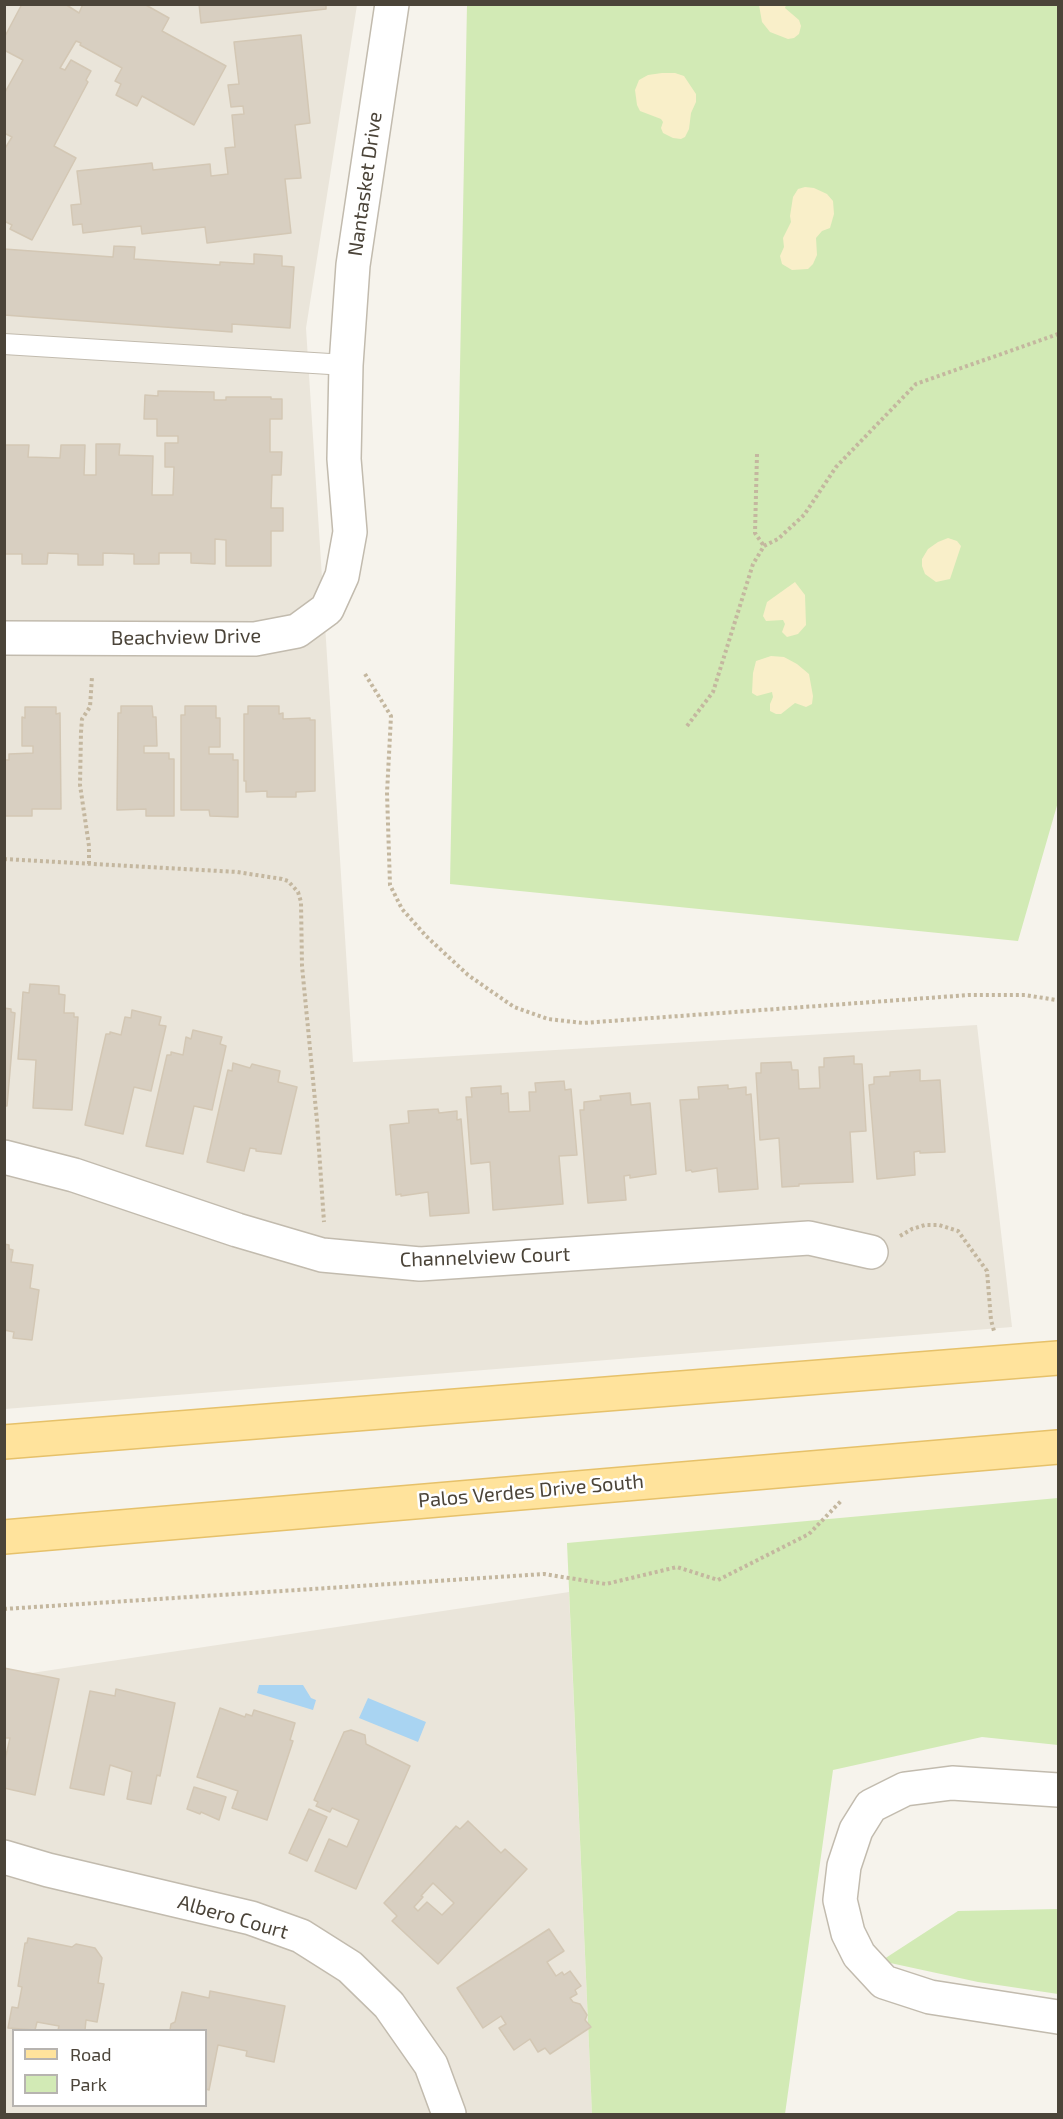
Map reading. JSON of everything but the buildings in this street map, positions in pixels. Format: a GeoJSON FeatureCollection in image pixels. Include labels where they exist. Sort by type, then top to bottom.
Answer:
{"type":"FeatureCollection","features":[{"type":"Feature","properties":{"kind":"main road"},"geometry":{"type":"LineString","coordinates":[[4,1442],[1059,1358]]}},
{"type":"Feature","properties":{"kind":"main road","name":"Palos Verdes Drive South"},"geometry":{"type":"LineString","coordinates":[[4,1537],[1059,1447]]}},
{"type":"Feature","properties":{"kind":"street","name":"Nantasket Drive"},"geometry":{"type":"LineString","coordinates":[[346,365],[353,265],[392,4]]}},
{"type":"Feature","properties":{"kind":"street","name":"Beachview Drive"},"geometry":{"type":"LineString","coordinates":[[4,638],[255,639],[297,631],[327,609],[342,576],[350,532],[344,459],[346,365]]}},
{"type":"Feature","properties":{"kind":"street","name":"Channelview Court"},"geometry":{"type":"LineString","coordinates":[[4,1157],[74,1175],[237,1230],[322,1255],[420,1264],[809,1238],[871,1252]]}},
{"type":"Feature","properties":{"kind":"street"},"geometry":{"type":"LineString","coordinates":[[1059,1790],[952,1783],[905,1789],[872,1806],[856,1830],[844,1866],[840,1900],[848,1933],[859,1955],[884,1982],[930,1996],[1059,2018]]}},
{"type":"Feature","properties":{"kind":"street","name":"Albero Court"},"geometry":{"type":"LineString","coordinates":[[4,1857],[48,1870],[251,1918],[301,1936],[350,1967],[390,2005],[431,2065],[449,2115]]}},
{"type":"Feature","properties":{"kind":"lane"},"geometry":{"type":"LineString","coordinates":[[4,344],[346,365]]}},
{"type":"Feature","properties":{"kind":"path"},"geometry":{"type":"LineString","coordinates":[[687,726],[713,692],[753,564],[764,546],[778,540],[804,514],[836,467],[916,384],[1059,334]]}},
{"type":"Feature","properties":{"kind":"path"},"geometry":{"type":"LineString","coordinates":[[757,454],[755,533],[764,546]]}},
{"type":"Feature","properties":{"kind":"path"},"geometry":{"type":"LineString","coordinates":[[365,674],[391,716],[387,793],[390,885],[402,909],[426,936],[468,975],[514,1006],[548,1019],[583,1023],[969,995],[1025,995],[1056,1000]]}},
{"type":"Feature","properties":{"kind":"path"},"geometry":{"type":"LineString","coordinates":[[88,864],[89,846],[80,785],[81,732],[82,719],[90,707],[92,677]]}},
{"type":"Feature","properties":{"kind":"path"},"geometry":{"type":"LineString","coordinates":[[4,859],[237,872],[288,881],[298,892],[301,902],[302,966],[324,1215]]}},
{"type":"Feature","properties":{"kind":"path"},"geometry":{"type":"LineString","coordinates":[[925,1225],[939,1225],[958,1231],[987,1271],[991,1320],[995,1332]]}},
{"type":"Feature","properties":{"kind":"path"},"geometry":{"type":"LineString","coordinates":[[4,1609],[544,1574],[606,1584],[677,1567],[718,1580],[809,1534],[879,1461]]}},
{"type":"Feature","properties":{"kind":"shaded area"},"geometry":{"type":"Polygon","coordinates":[[[5,5],[357,5],[306,328],[353,1062],[977,1025],[1012,1327],[5,1409],[5,5]]]}},
{"type":"Feature","properties":{"kind":"shaded area"},"geometry":{"type":"Polygon","coordinates":[[[569,1592],[592,2114],[5,2114],[5,1677],[569,1592]]]}},
{"type":"Feature","properties":{"kind":"green space"},"geometry":{"type":"Polygon","coordinates":[[[467,5],[1058,5],[1058,802],[1018,941],[450,884],[467,5]]]}},
{"type":"Feature","properties":{"kind":"green space"},"geometry":{"type":"Polygon","coordinates":[[[1058,1498],[1058,1745],[982,1737],[833,1770],[785,2114],[592,2114],[567,1543],[1058,1498]]]}},
{"type":"Feature","properties":{"kind":"green space"},"geometry":{"type":"Polygon","coordinates":[[[1058,1909],[1058,1994],[978,1982],[881,1961],[958,1911],[1058,1909]]]}},
{"type":"Feature","properties":{"kind":"sand"},"geometry":{"type":"Polygon","coordinates":[[[759,5],[786,5],[785,8],[799,20],[801,26],[799,34],[788,39],[770,32],[762,22],[759,5]]]}},
{"type":"Feature","properties":{"kind":"sand"},"geometry":{"type":"Polygon","coordinates":[[[662,73],[684,76],[696,94],[689,129],[685,137],[681,139],[663,133],[661,119],[640,111],[637,105],[635,90],[639,80],[648,75],[662,73]]]}},
{"type":"Feature","properties":{"kind":"sand"},"geometry":{"type":"Polygon","coordinates":[[[805,187],[827,194],[833,201],[834,214],[830,228],[822,231],[816,238],[817,255],[813,264],[808,269],[792,270],[782,264],[780,256],[784,247],[783,238],[791,222],[793,197],[798,189],[805,187]]]}},
{"type":"Feature","properties":{"kind":"sand"},"geometry":{"type":"Polygon","coordinates":[[[948,538],[957,541],[961,546],[950,579],[936,582],[925,574],[922,559],[928,549],[948,538]]]}},
{"type":"Feature","properties":{"kind":"sand"},"geometry":{"type":"Polygon","coordinates":[[[795,582],[805,595],[806,625],[798,634],[787,637],[782,632],[785,624],[783,620],[766,621],[763,616],[767,602],[795,582]]]}},
{"type":"Feature","properties":{"kind":"sand"},"geometry":{"type":"Polygon","coordinates":[[[771,656],[784,657],[809,674],[812,704],[806,707],[795,703],[781,714],[776,714],[770,711],[772,692],[757,696],[752,693],[756,661],[771,656]]]}},
{"type":"Feature","properties":{"kind":"water"},"geometry":{"type":"Polygon","coordinates":[[[259,1685],[303,1685],[311,1698],[316,1700],[313,1710],[257,1693],[259,1685]]]}},
{"type":"Feature","properties":{"kind":"water"},"geometry":{"type":"Polygon","coordinates":[[[368,1698],[426,1722],[418,1742],[359,1718],[368,1698]]]}}]}
